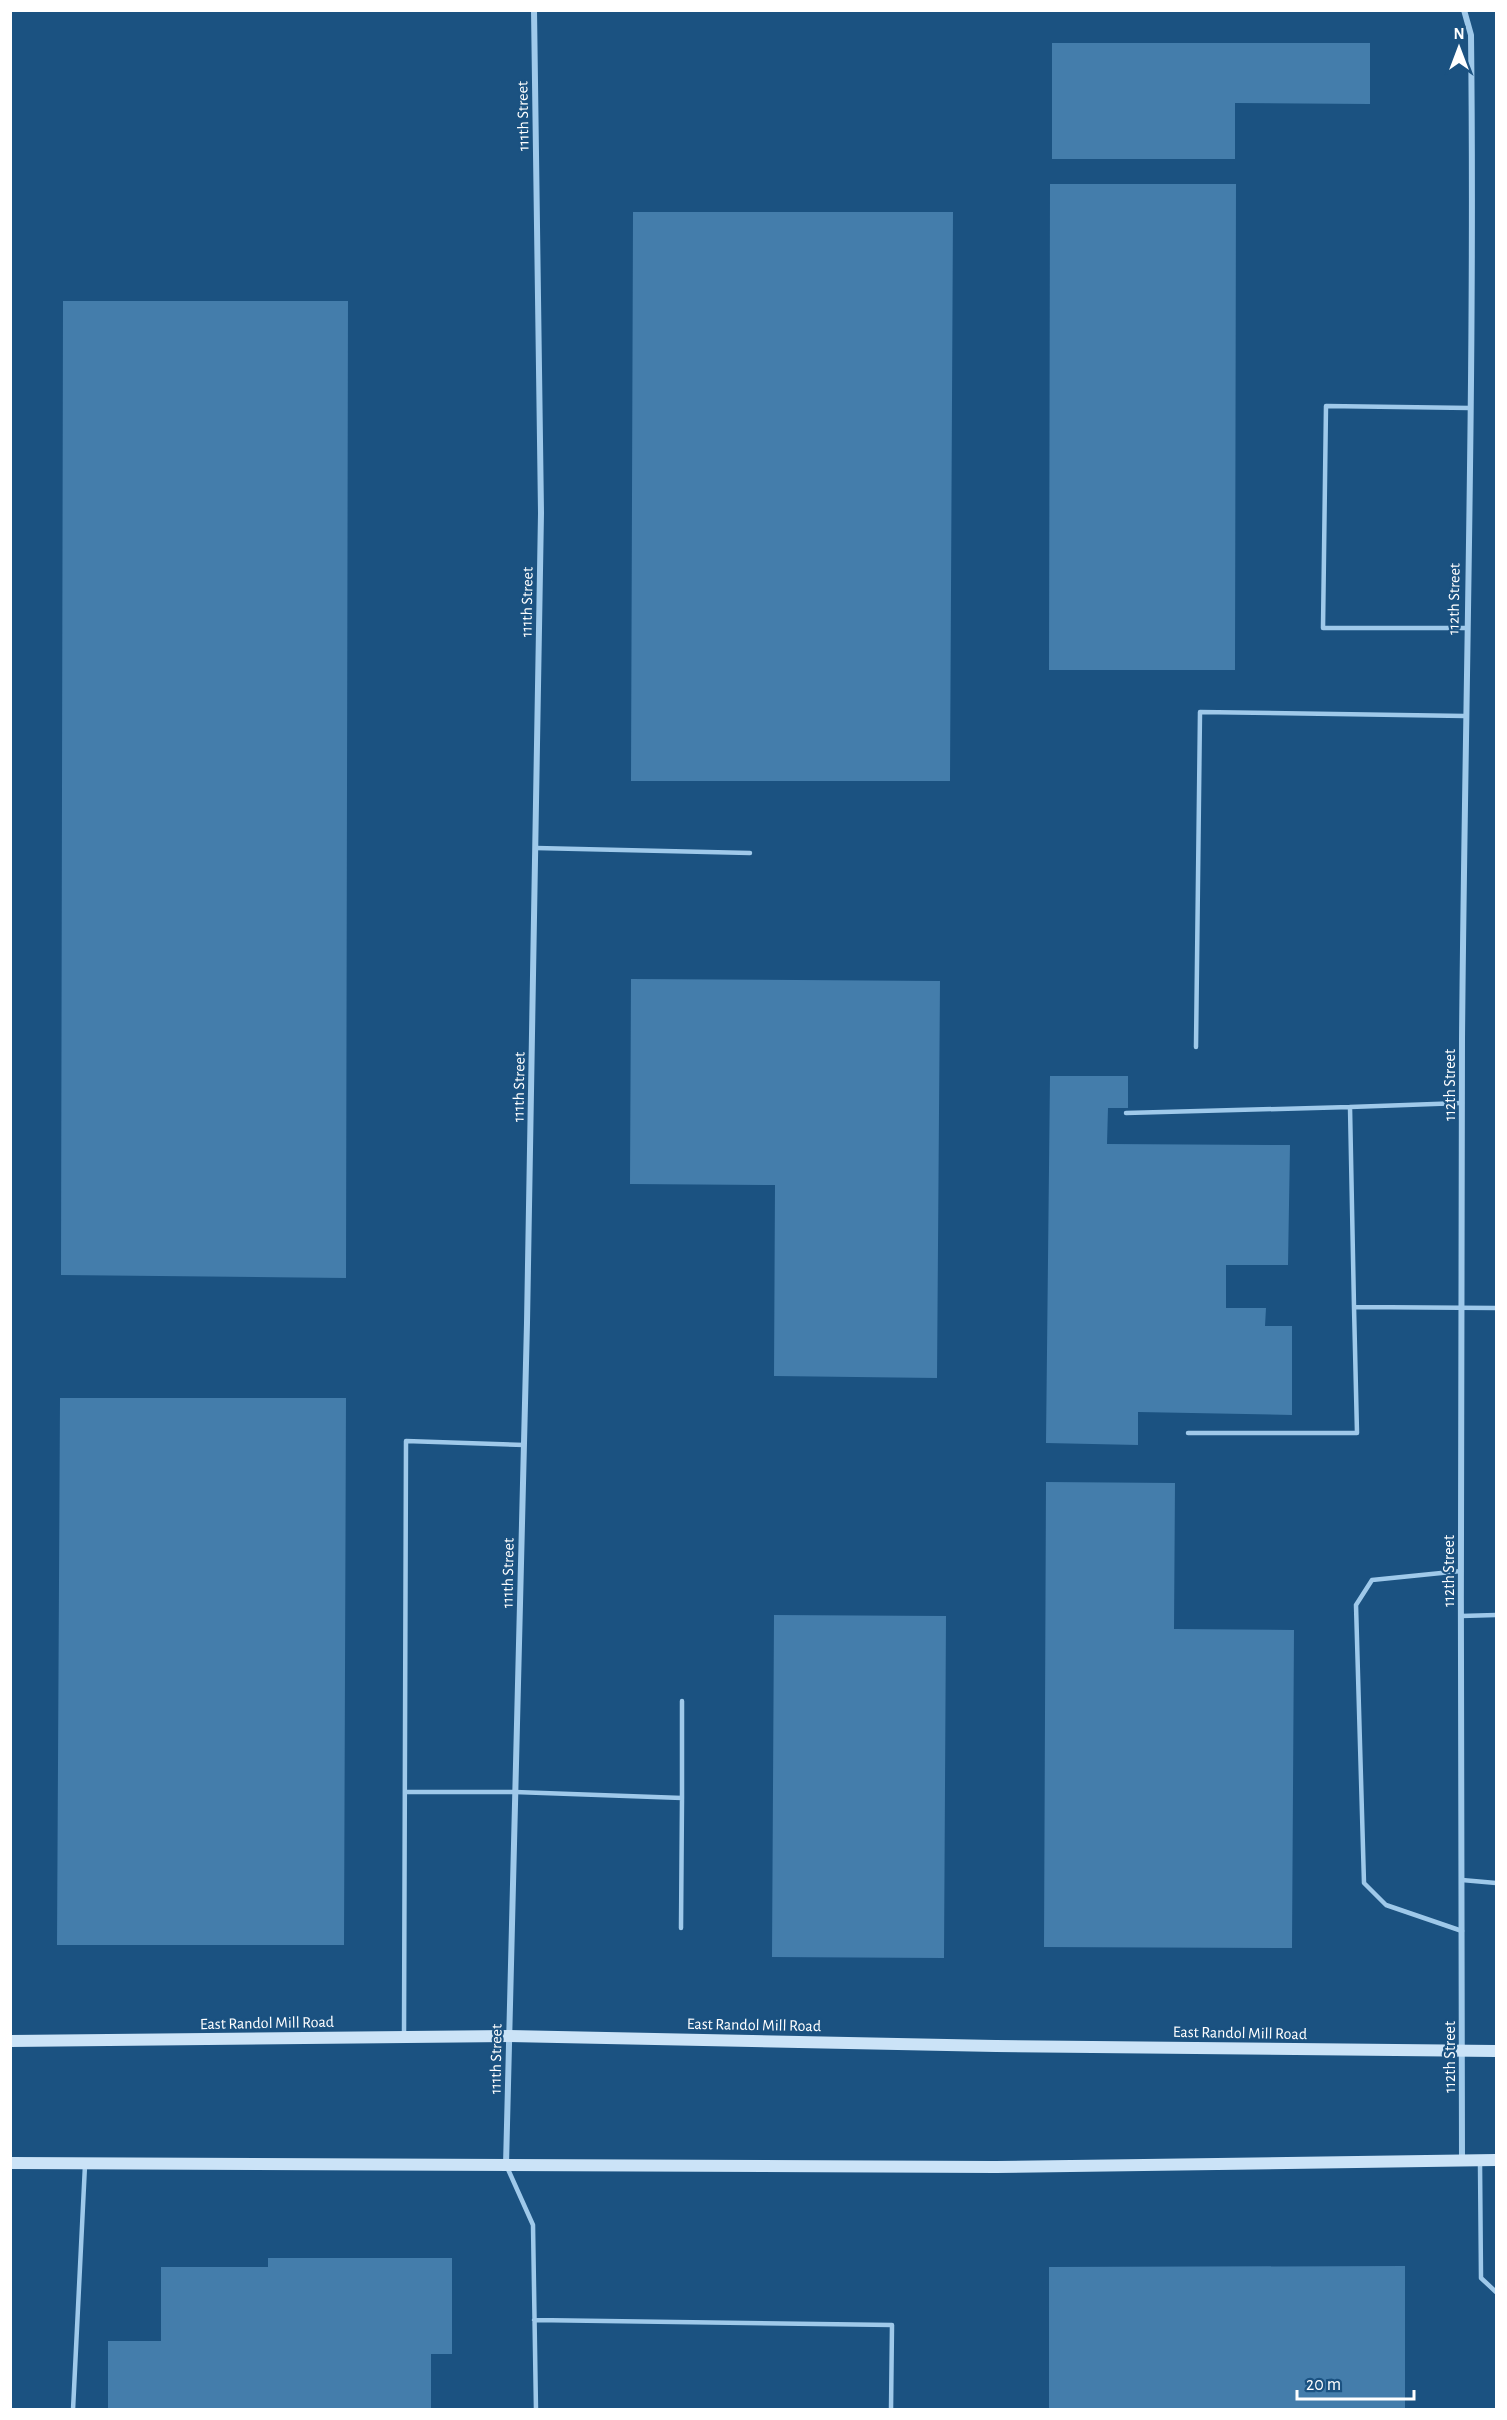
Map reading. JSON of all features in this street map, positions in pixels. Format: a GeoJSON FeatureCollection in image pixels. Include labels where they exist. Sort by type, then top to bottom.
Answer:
{"type":"FeatureCollection","features":[{"type":"Feature","properties":{"kind":"main road","name":"East Randol Mill Road"},"geometry":{"type":"LineString","coordinates":[[10,2041],[509,2036],[996,2046],[1497,2051]]}},
{"type":"Feature","properties":{"kind":"main road"},"geometry":{"type":"LineString","coordinates":[[10,2163],[996,2167],[1497,2160]]}},
{"type":"Feature","properties":{"kind":"street","name":"111th Street"},"geometry":{"type":"LineString","coordinates":[[506,2165],[524,1445],[542,513],[534,10]]}},
{"type":"Feature","properties":{"kind":"street","name":"112th Street"},"geometry":{"type":"LineString","coordinates":[[1462,2160],[1460,1308],[1466,628],[1473,238],[1471,35],[1464,10]]}},
{"type":"Feature","properties":{"kind":"lane"},"geometry":{"type":"LineString","coordinates":[[1466,628],[1323,628],[1326,406],[1470,408]]}},
{"type":"Feature","properties":{"kind":"lane"},"geometry":{"type":"LineString","coordinates":[[1196,1047],[1200,712],[1465,716]]}},
{"type":"Feature","properties":{"kind":"lane"},"geometry":{"type":"LineString","coordinates":[[536,848],[750,853]]}},
{"type":"Feature","properties":{"kind":"lane"},"geometry":{"type":"LineString","coordinates":[[1126,1113],[1462,1103]]}},
{"type":"Feature","properties":{"kind":"lane"},"geometry":{"type":"LineString","coordinates":[[1188,1433],[1357,1433],[1350,1107]]}},
{"type":"Feature","properties":{"kind":"lane"},"geometry":{"type":"LineString","coordinates":[[1354,1307],[1497,1308]]}},
{"type":"Feature","properties":{"kind":"lane"},"geometry":{"type":"LineString","coordinates":[[404,2037],[406,1441],[524,1445]]}},
{"type":"Feature","properties":{"kind":"lane"},"geometry":{"type":"LineString","coordinates":[[1461,1571],[1372,1580],[1356,1605],[1364,1883],[1386,1905],[1462,1930]]}},
{"type":"Feature","properties":{"kind":"lane"},"geometry":{"type":"LineString","coordinates":[[1461,1616],[1497,1615]]}},
{"type":"Feature","properties":{"kind":"lane"},"geometry":{"type":"LineString","coordinates":[[681,1928],[682,1701]]}},
{"type":"Feature","properties":{"kind":"lane"},"geometry":{"type":"LineString","coordinates":[[405,1792],[515,1792],[682,1798]]}},
{"type":"Feature","properties":{"kind":"lane"},"geometry":{"type":"LineString","coordinates":[[1462,1880],[1497,1883]]}},
{"type":"Feature","properties":{"kind":"lane"},"geometry":{"type":"LineString","coordinates":[[1480,2160],[1481,2278],[1497,2292]]}},
{"type":"Feature","properties":{"kind":"lane"},"geometry":{"type":"LineString","coordinates":[[73,2409],[85,2165]]}},
{"type":"Feature","properties":{"kind":"lane"},"geometry":{"type":"LineString","coordinates":[[506,2165],[533,2225],[536,2409]]}},
{"type":"Feature","properties":{"kind":"lane"},"geometry":{"type":"LineString","coordinates":[[534,2320],[892,2325],[891,2409]]}},
{"type":"Feature","properties":{"kind":"building"},"geometry":{"type":"Polygon","coordinates":[[[1052,43],[1370,43],[1370,104],[1235,103],[1235,159],[1052,159],[1052,43]]]}},
{"type":"Feature","properties":{"kind":"building"},"geometry":{"type":"Polygon","coordinates":[[[1050,184],[1236,184],[1235,670],[1049,670],[1050,184]]]}},
{"type":"Feature","properties":{"kind":"building"},"geometry":{"type":"Polygon","coordinates":[[[633,212],[953,212],[950,781],[631,781],[633,212]]]}},
{"type":"Feature","properties":{"kind":"building"},"geometry":{"type":"Polygon","coordinates":[[[63,301],[348,301],[346,1278],[61,1275],[63,301]]]}},
{"type":"Feature","properties":{"kind":"building"},"geometry":{"type":"Polygon","coordinates":[[[631,979],[940,981],[937,1378],[774,1376],[775,1185],[630,1184],[631,979]]]}},
{"type":"Feature","properties":{"kind":"building"},"geometry":{"type":"Polygon","coordinates":[[[1050,1076],[1128,1076],[1128,1108],[1108,1108],[1107,1144],[1290,1145],[1288,1265],[1226,1265],[1226,1308],[1266,1308],[1265,1326],[1292,1326],[1292,1415],[1138,1412],[1138,1445],[1046,1443],[1050,1076]]]}},
{"type":"Feature","properties":{"kind":"building"},"geometry":{"type":"Polygon","coordinates":[[[60,1398],[346,1398],[344,1945],[57,1945],[60,1398]]]}},
{"type":"Feature","properties":{"kind":"building"},"geometry":{"type":"Polygon","coordinates":[[[1046,1482],[1175,1483],[1174,1629],[1294,1630],[1292,1948],[1044,1947],[1046,1482]]]}},
{"type":"Feature","properties":{"kind":"building"},"geometry":{"type":"Polygon","coordinates":[[[774,1615],[946,1616],[944,1958],[772,1957],[774,1615]]]}},
{"type":"Feature","properties":{"kind":"building"},"geometry":{"type":"Polygon","coordinates":[[[268,2258],[452,2258],[452,2354],[431,2354],[431,2410],[108,2410],[108,2341],[161,2341],[161,2267],[268,2267],[268,2258]]]}},
{"type":"Feature","properties":{"kind":"building"},"geometry":{"type":"Polygon","coordinates":[[[1405,2266],[1405,2410],[1049,2410],[1049,2267],[1405,2266]]]}}]}
